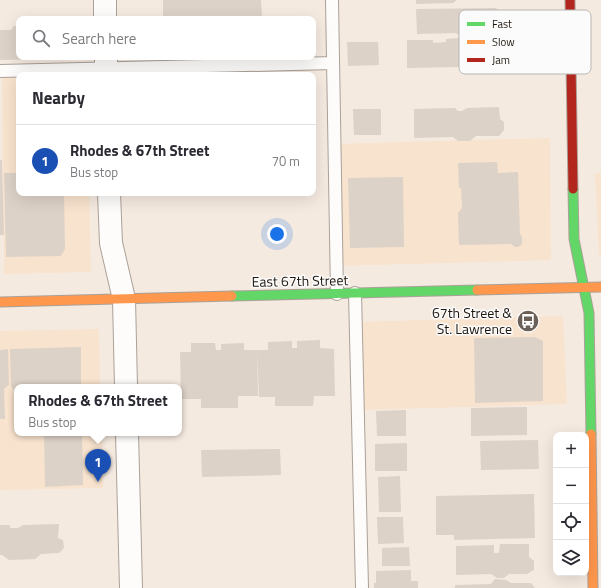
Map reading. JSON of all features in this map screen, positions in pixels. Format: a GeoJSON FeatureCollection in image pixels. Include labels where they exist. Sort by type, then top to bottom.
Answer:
{"type":"FeatureCollection","features":[{"type":"Feature","properties":{"kind":"street"},"geometry":{"type":"LineString","coordinates":[[105,0],[105,16]]}},
{"type":"Feature","properties":{"kind":"street"},"geometry":{"type":"LineString","coordinates":[[570,0],[570,10]]}},
{"type":"Feature","properties":{"kind":"street"},"geometry":{"type":"LineString","coordinates":[[571,74],[574,239],[589,313],[596,514],[593,588]]}},
{"type":"Feature","properties":{"kind":"street"},"geometry":{"type":"LineString","coordinates":[[109,196],[111,242],[124,298],[126,384]]}},
{"type":"Feature","properties":{"kind":"street","name":"East 67th Street"},"geometry":{"type":"LineString","coordinates":[[0,302],[601,287]]}},
{"type":"Feature","properties":{"kind":"street"},"geometry":{"type":"LineString","coordinates":[[127,436],[131,588]]}},
{"type":"Feature","properties":{"kind":"lane"},"geometry":{"type":"LineString","coordinates":[[332,0],[337,294]]}},
{"type":"Feature","properties":{"kind":"lane"},"geometry":{"type":"LineString","coordinates":[[0,71],[106,67],[333,63]]}},
{"type":"Feature","properties":{"kind":"lane"},"geometry":{"type":"LineString","coordinates":[[355,293],[362,588]]}},
{"type":"Feature","properties":{"kind":"shaded area"},"geometry":{"type":"Polygon","coordinates":[[[87,69],[87,72],[16,72],[16,196],[89,196],[91,272],[4,274],[2,71],[87,69]]]}},
{"type":"Feature","properties":{"kind":"shaded area"},"geometry":{"type":"Polygon","coordinates":[[[550,138],[551,260],[336,266],[334,144],[550,138]]]}},
{"type":"Feature","properties":{"kind":"shaded area"},"geometry":{"type":"Polygon","coordinates":[[[595,173],[601,173],[601,257],[599,257],[595,173]]]}},
{"type":"Feature","properties":{"kind":"shaded area"},"geometry":{"type":"Polygon","coordinates":[[[563,316],[567,404],[358,410],[356,322],[563,316]]]}},
{"type":"Feature","properties":{"kind":"shaded area"},"geometry":{"type":"Polygon","coordinates":[[[99,329],[100,384],[14,384],[14,436],[102,436],[103,488],[0,490],[0,331],[99,329]]]}},
{"type":"Feature","properties":{"kind":"building"},"geometry":{"type":"Polygon","coordinates":[[[163,0],[261,0],[262,16],[163,16],[163,0]]]}},
{"type":"Feature","properties":{"kind":"building"},"geometry":{"type":"Polygon","coordinates":[[[416,0],[457,0],[453,3],[416,4],[416,0]]]}},
{"type":"Feature","properties":{"kind":"building"},"geometry":{"type":"Polygon","coordinates":[[[496,8],[498,10],[459,10],[459,35],[456,33],[417,34],[416,9],[496,8]]]}},
{"type":"Feature","properties":{"kind":"building"},"geometry":{"type":"Polygon","coordinates":[[[14,26],[16,26],[16,60],[0,60],[0,30],[11,30],[14,26]]]}},
{"type":"Feature","properties":{"kind":"building"},"geometry":{"type":"Polygon","coordinates":[[[459,38],[459,67],[407,68],[407,40],[433,40],[433,43],[446,42],[446,39],[459,38]]]}},
{"type":"Feature","properties":{"kind":"building"},"geometry":{"type":"Polygon","coordinates":[[[347,42],[378,42],[379,65],[348,66],[347,42]]]}},
{"type":"Feature","properties":{"kind":"building"},"geometry":{"type":"Polygon","coordinates":[[[499,107],[500,119],[504,122],[504,130],[499,136],[476,136],[470,141],[458,141],[453,137],[414,138],[414,109],[455,108],[458,111],[462,111],[467,108],[499,107]]]}},
{"type":"Feature","properties":{"kind":"building"},"geometry":{"type":"Polygon","coordinates":[[[353,109],[381,109],[381,135],[354,135],[353,109]]]}},
{"type":"Feature","properties":{"kind":"building"},"geometry":{"type":"Polygon","coordinates":[[[0,160],[2,160],[4,235],[0,235],[0,160]]]}},
{"type":"Feature","properties":{"kind":"building"},"geometry":{"type":"Polygon","coordinates":[[[497,162],[498,173],[518,172],[520,234],[522,237],[522,244],[518,247],[511,244],[459,245],[458,213],[462,208],[461,188],[459,188],[458,163],[497,162]]]}},
{"type":"Feature","properties":{"kind":"building"},"geometry":{"type":"Polygon","coordinates":[[[4,173],[16,173],[16,196],[64,196],[65,249],[61,256],[6,257],[4,173]]]}},
{"type":"Feature","properties":{"kind":"building"},"geometry":{"type":"Polygon","coordinates":[[[403,177],[404,247],[350,248],[348,178],[403,177]]]}},
{"type":"Feature","properties":{"kind":"building"},"geometry":{"type":"Polygon","coordinates":[[[535,337],[543,341],[543,401],[475,403],[474,338],[535,337]]]}},
{"type":"Feature","properties":{"kind":"building"},"geometry":{"type":"Polygon","coordinates":[[[320,340],[320,348],[334,349],[335,396],[314,396],[313,406],[275,406],[275,397],[259,397],[257,350],[268,350],[268,342],[292,341],[292,348],[297,348],[297,341],[320,340]]]}},
{"type":"Feature","properties":{"kind":"building"},"geometry":{"type":"Polygon","coordinates":[[[191,343],[215,343],[216,350],[221,350],[221,344],[244,343],[244,350],[257,350],[258,396],[238,396],[238,408],[201,408],[201,399],[182,399],[180,352],[191,352],[191,343]]]}},
{"type":"Feature","properties":{"kind":"building"},"geometry":{"type":"Polygon","coordinates":[[[81,347],[81,384],[14,384],[14,390],[11,386],[10,349],[81,347]]]}},
{"type":"Feature","properties":{"kind":"building"},"geometry":{"type":"Polygon","coordinates":[[[8,349],[9,385],[4,389],[5,419],[0,419],[0,350],[8,349]]]}},
{"type":"Feature","properties":{"kind":"building"},"geometry":{"type":"Polygon","coordinates":[[[527,407],[527,435],[471,436],[471,408],[527,407]]]}},
{"type":"Feature","properties":{"kind":"building"},"geometry":{"type":"Polygon","coordinates":[[[406,410],[406,436],[377,436],[376,411],[406,410]]]}},
{"type":"Feature","properties":{"kind":"building"},"geometry":{"type":"Polygon","coordinates":[[[44,436],[82,436],[83,485],[45,487],[44,436]]]}},
{"type":"Feature","properties":{"kind":"building"},"geometry":{"type":"Polygon","coordinates":[[[538,440],[539,469],[481,470],[480,441],[538,440]]]}},
{"type":"Feature","properties":{"kind":"building"},"geometry":{"type":"Polygon","coordinates":[[[407,443],[407,471],[375,471],[375,444],[407,443]]]}},
{"type":"Feature","properties":{"kind":"building"},"geometry":{"type":"Polygon","coordinates":[[[280,449],[281,475],[202,477],[201,450],[280,449]]]}},
{"type":"Feature","properties":{"kind":"building"},"geometry":{"type":"Polygon","coordinates":[[[400,476],[401,512],[379,512],[378,477],[400,476]]]}},
{"type":"Feature","properties":{"kind":"building"},"geometry":{"type":"Polygon","coordinates":[[[534,494],[535,538],[454,540],[454,535],[436,535],[436,496],[534,494]]]}},
{"type":"Feature","properties":{"kind":"building"},"geometry":{"type":"Polygon","coordinates":[[[377,517],[403,517],[404,543],[378,544],[377,517]]]}},
{"type":"Feature","properties":{"kind":"building"},"geometry":{"type":"Polygon","coordinates":[[[59,524],[58,538],[63,540],[64,548],[59,553],[41,554],[35,559],[9,560],[0,555],[0,525],[10,525],[10,528],[18,528],[23,525],[59,524]]]}},
{"type":"Feature","properties":{"kind":"building"},"geometry":{"type":"Polygon","coordinates":[[[500,544],[529,544],[529,557],[534,561],[534,570],[527,574],[509,574],[504,578],[497,578],[491,574],[456,575],[456,546],[494,545],[494,553],[499,553],[500,544]]]}},
{"type":"Feature","properties":{"kind":"building"},"geometry":{"type":"Polygon","coordinates":[[[409,547],[410,566],[382,566],[382,548],[409,547]]]}},
{"type":"Feature","properties":{"kind":"building"},"geometry":{"type":"Polygon","coordinates":[[[411,570],[411,581],[418,581],[418,588],[374,588],[374,583],[376,583],[376,571],[411,570]]]}},
{"type":"Feature","properties":{"kind":"building"},"geometry":{"type":"Polygon","coordinates":[[[495,579],[506,580],[511,583],[531,583],[535,588],[455,588],[455,585],[491,584],[495,579]]]}},
{"type":"Feature","properties":{"kind":"traffic: fast"},"geometry":{"type":"LineString","coordinates":[[573,189],[574,239],[589,313],[591,434]]}},
{"type":"Feature","properties":{"kind":"traffic: fast"},"geometry":{"type":"LineString","coordinates":[[232,296],[477,290]]}},
{"type":"Feature","properties":{"kind":"traffic: slow"},"geometry":{"type":"LineString","coordinates":[[477,290],[601,287]]}},
{"type":"Feature","properties":{"kind":"traffic: slow"},"geometry":{"type":"LineString","coordinates":[[0,302],[232,296]]}},
{"type":"Feature","properties":{"kind":"traffic: slow"},"geometry":{"type":"LineString","coordinates":[[591,434],[593,588]]}},
{"type":"Feature","properties":{"kind":"traffic: jam"},"geometry":{"type":"LineString","coordinates":[[570,0],[570,10]]}},
{"type":"Feature","properties":{"kind":"traffic: jam"},"geometry":{"type":"LineString","coordinates":[[571,74],[573,189]]}},
{"type":"Feature","properties":{"kind":"place","name":"67th Street & St. Lawrence"},"geometry":{"type":"Point","coordinates":[528,321]}},
{"type":"Feature","properties":{"kind":"place","name":"Rhodes & 67th Street"},"geometry":{"type":"Point","coordinates":[98,482]}}]}
